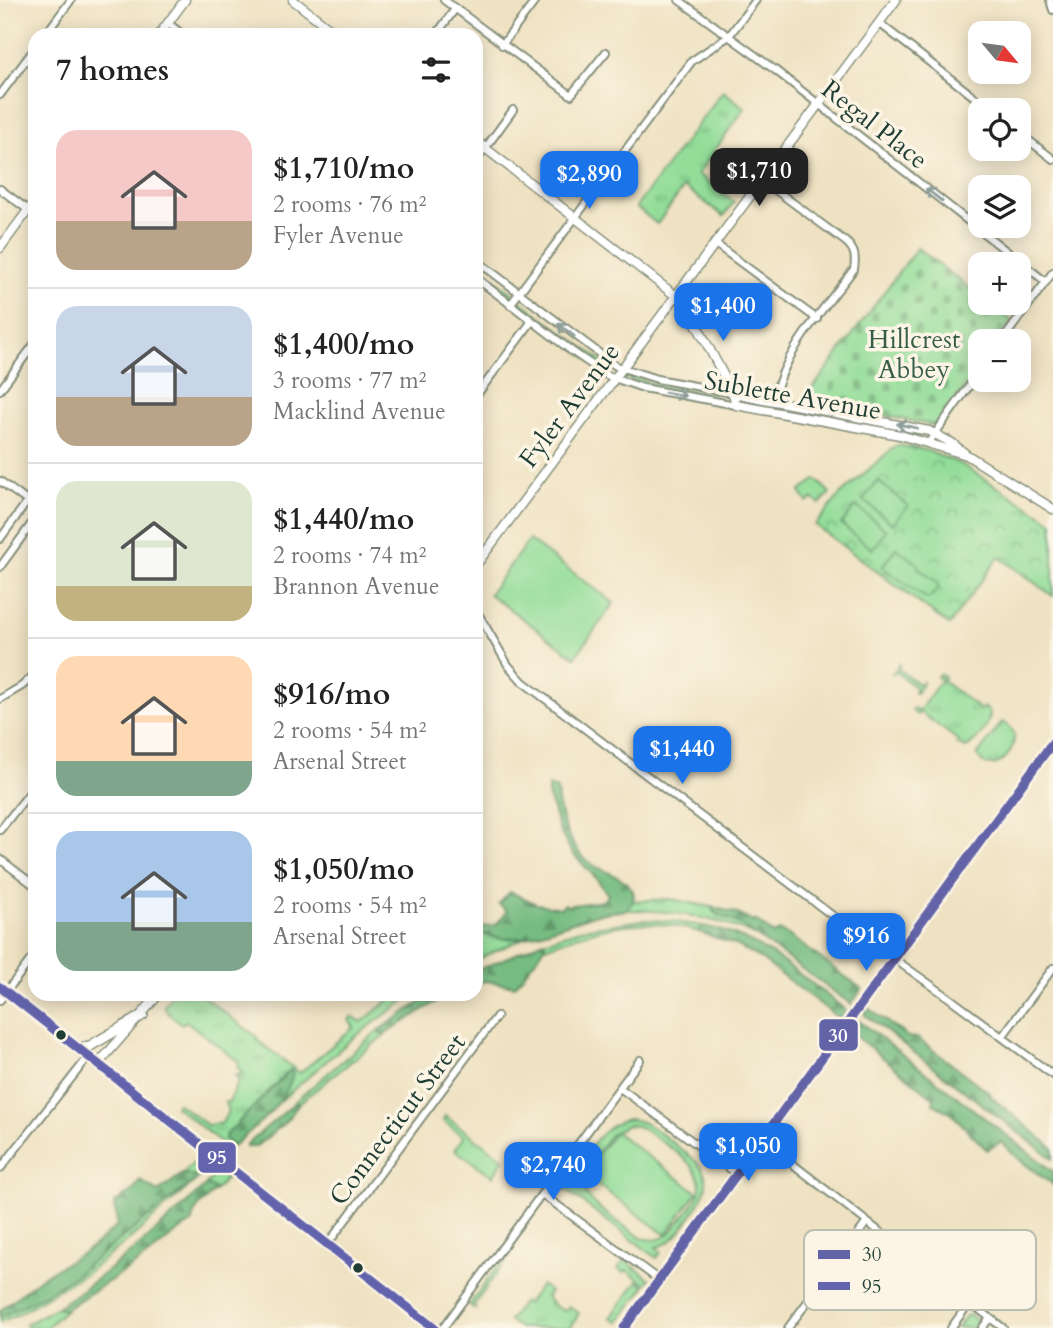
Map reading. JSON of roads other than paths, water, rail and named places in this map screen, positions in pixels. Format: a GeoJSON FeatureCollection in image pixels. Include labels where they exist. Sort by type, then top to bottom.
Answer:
{"type":"FeatureCollection","features":[{"type":"Feature","properties":{"kind":"main road"},"geometry":{"type":"LineString","coordinates":[[2,993],[80,1048],[434,1328]]}},
{"type":"Feature","properties":{"kind":"main road"},"geometry":{"type":"LineString","coordinates":[[80,1048],[90,1046],[143,1015]]}},
{"type":"Feature","properties":{"kind":"street"},"geometry":{"type":"LineString","coordinates":[[50,28],[71,0]]}},
{"type":"Feature","properties":{"kind":"street"},"geometry":{"type":"LineString","coordinates":[[164,28],[185,0]]}},
{"type":"Feature","properties":{"kind":"street"},"geometry":{"type":"LineString","coordinates":[[293,0],[329,28]]}},
{"type":"Feature","properties":{"kind":"street"},"geometry":{"type":"LineString","coordinates":[[444,0],[480,28]]}},
{"type":"Feature","properties":{"kind":"street"},"geometry":{"type":"LineString","coordinates":[[502,45],[536,0]]}},
{"type":"Feature","properties":{"kind":"street","name":"Regal Place"},"geometry":{"type":"LineString","coordinates":[[679,0],[818,104],[1046,282]]}},
{"type":"Feature","properties":{"kind":"street"},"geometry":{"type":"LineString","coordinates":[[510,304],[692,61],[729,37],[756,0]]}},
{"type":"Feature","properties":{"kind":"street","name":"Fyler Avenue"},"geometry":{"type":"LineString","coordinates":[[483,556],[896,0]]}},
{"type":"Feature","properties":{"kind":"street"},"geometry":{"type":"LineString","coordinates":[[1050,0],[1053,10]]}},
{"type":"Feature","properties":{"kind":"street"},"geometry":{"type":"LineString","coordinates":[[441,28],[456,9]]}},
{"type":"Feature","properties":{"kind":"street"},"geometry":{"type":"LineString","coordinates":[[168,23],[174,28]]}},
{"type":"Feature","properties":{"kind":"street"},"geometry":{"type":"LineString","coordinates":[[879,23],[975,98]]}},
{"type":"Feature","properties":{"kind":"street"},"geometry":{"type":"LineString","coordinates":[[483,30],[571,95],[606,52]]}},
{"type":"Feature","properties":{"kind":"street"},"geometry":{"type":"LineString","coordinates":[[0,95],[28,57]]}},
{"type":"Feature","properties":{"kind":"street"},"geometry":{"type":"LineString","coordinates":[[483,151],[513,110]]}},
{"type":"Feature","properties":{"kind":"street"},"geometry":{"type":"LineString","coordinates":[[1031,142],[1053,159]]}},
{"type":"Feature","properties":{"kind":"street"},"geometry":{"type":"LineString","coordinates":[[485,148],[677,295],[688,307],[733,393],[736,405]]}},
{"type":"Feature","properties":{"kind":"street"},"geometry":{"type":"LineString","coordinates":[[762,180],[846,242],[855,253],[854,269],[787,360],[778,380],[774,400]]}},
{"type":"Feature","properties":{"kind":"street"},"geometry":{"type":"LineString","coordinates":[[0,189],[28,209]]}},
{"type":"Feature","properties":{"kind":"street"},"geometry":{"type":"LineString","coordinates":[[0,248],[28,216]]}},
{"type":"Feature","properties":{"kind":"street"},"geometry":{"type":"LineString","coordinates":[[714,243],[817,319]]}},
{"type":"Feature","properties":{"kind":"street","name":"Sublette Avenue"},"geometry":{"type":"LineString","coordinates":[[483,265],[593,350],[622,369],[657,379],[935,433],[1053,509]]}},
{"type":"Feature","properties":{"kind":"street"},"geometry":{"type":"LineString","coordinates":[[1011,329],[1053,272]]}},
{"type":"Feature","properties":{"kind":"street","name":"Sublette Avenue"},"geometry":{"type":"LineString","coordinates":[[483,283],[586,362],[614,379],[643,388],[929,442],[967,455]]}},
{"type":"Feature","properties":{"kind":"street"},"geometry":{"type":"LineString","coordinates":[[483,386],[531,321]]}},
{"type":"Feature","properties":{"kind":"street"},"geometry":{"type":"LineString","coordinates":[[0,390],[28,352]]}},
{"type":"Feature","properties":{"kind":"street"},"geometry":{"type":"LineString","coordinates":[[929,442],[968,388]]}},
{"type":"Feature","properties":{"kind":"street"},"geometry":{"type":"LineString","coordinates":[[0,481],[27,501],[0,539]]}},
{"type":"Feature","properties":{"kind":"street"},"geometry":{"type":"LineString","coordinates":[[0,567],[28,529]]}},
{"type":"Feature","properties":{"kind":"street"},"geometry":{"type":"LineString","coordinates":[[483,622],[508,665],[523,682],[894,960],[1053,1075]]}},
{"type":"Feature","properties":{"kind":"street"},"geometry":{"type":"LineString","coordinates":[[0,699],[28,679]]}},
{"type":"Feature","properties":{"kind":"street"},"geometry":{"type":"LineString","coordinates":[[624,1328],[1053,742]]}},
{"type":"Feature","properties":{"kind":"street"},"geometry":{"type":"LineString","coordinates":[[0,830],[28,795]]}},
{"type":"Feature","properties":{"kind":"street"},"geometry":{"type":"LineString","coordinates":[[0,859],[28,881]]}},
{"type":"Feature","properties":{"kind":"street"},"geometry":{"type":"LineString","coordinates":[[2,993],[28,962]]}},
{"type":"Feature","properties":{"kind":"street"},"geometry":{"type":"LineString","coordinates":[[1002,1037],[1053,968]]}},
{"type":"Feature","properties":{"kind":"street"},"geometry":{"type":"LineString","coordinates":[[99,1063],[154,1001]]}},
{"type":"Feature","properties":{"kind":"street","name":"Connecticut Street"},"geometry":{"type":"LineString","coordinates":[[327,1245],[497,1016]]}},
{"type":"Feature","properties":{"kind":"street"},"geometry":{"type":"LineString","coordinates":[[0,1169],[89,1056]]}},
{"type":"Feature","properties":{"kind":"street"},"geometry":{"type":"LineString","coordinates":[[443,1328],[640,1060]]}},
{"type":"Feature","properties":{"kind":"street"},"geometry":{"type":"LineString","coordinates":[[620,1088],[737,1174]]}},
{"type":"Feature","properties":{"kind":"street"},"geometry":{"type":"LineString","coordinates":[[762,1140],[877,1230]]}},
{"type":"Feature","properties":{"kind":"street"},"geometry":{"type":"LineString","coordinates":[[542,1194],[659,1280]]}},
{"type":"Feature","properties":{"kind":"street"},"geometry":{"type":"LineString","coordinates":[[861,1230],[867,1222]]}},
{"type":"Feature","properties":{"kind":"street"},"geometry":{"type":"LineString","coordinates":[[788,1328],[804,1307]]}},
{"type":"Feature","properties":{"kind":"street"},"geometry":{"type":"LineString","coordinates":[[951,1328],[964,1310]]}},
{"type":"Feature","properties":{"kind":"street"},"geometry":{"type":"LineString","coordinates":[[980,1310],[1003,1328]]}},
{"type":"Feature","properties":{"kind":"street"},"geometry":{"type":"LineString","coordinates":[[982,1328],[990,1318]]}},
{"type":"Feature","properties":{"kind":"park label","name":"Hillcrest Abbey"},"geometry":{"type":"Point","coordinates":[914,354]}}]}
